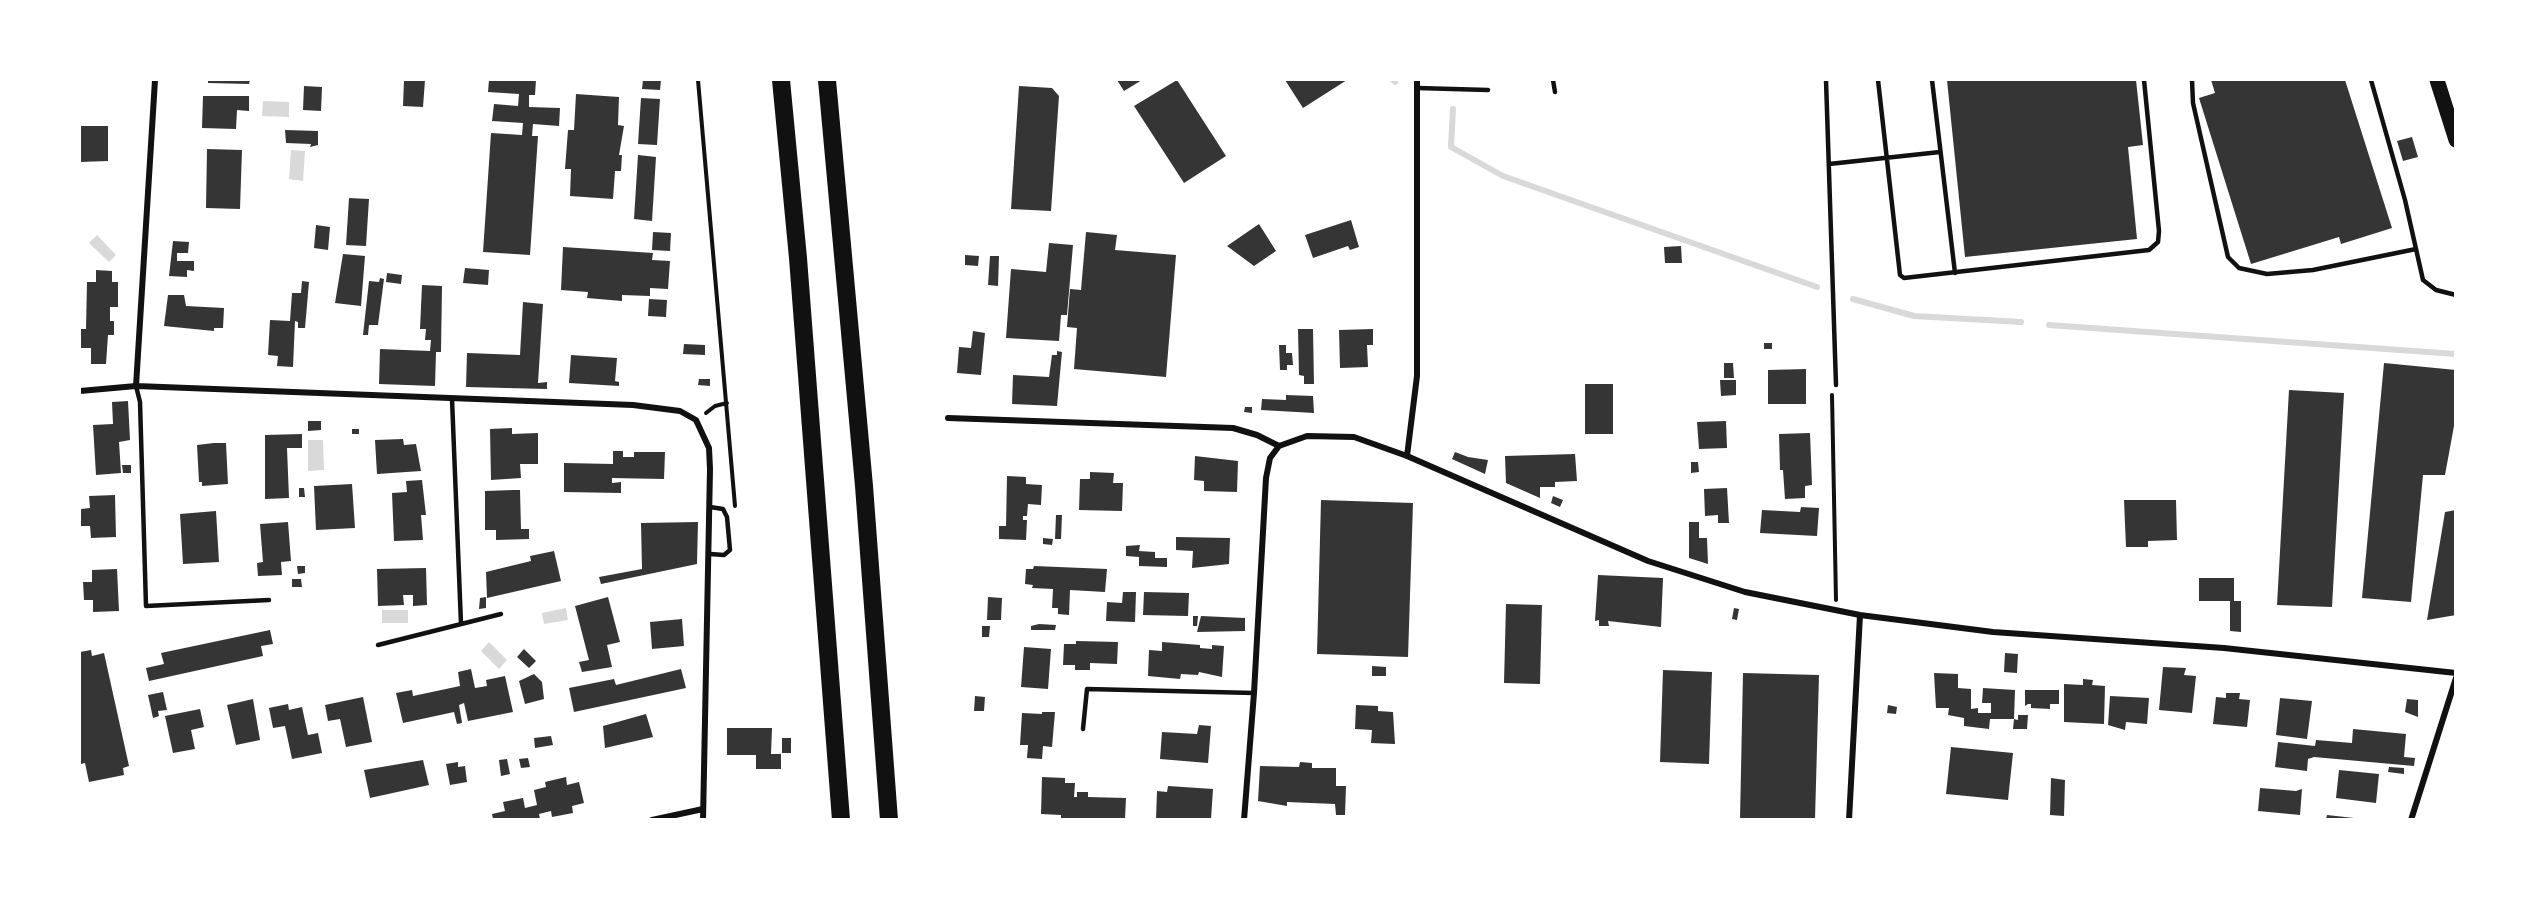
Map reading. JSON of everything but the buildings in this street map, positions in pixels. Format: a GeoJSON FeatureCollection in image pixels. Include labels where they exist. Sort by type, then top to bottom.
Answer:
{"type":"FeatureCollection","features":[{"type":"Feature","properties":{"kind":"highway"},"geometry":{"type":"LineString","coordinates":[[781,80],[798,258],[841,819]]}},
{"type":"Feature","properties":{"kind":"highway"},"geometry":{"type":"LineString","coordinates":[[827,80],[864,486],[890,819]]}},
{"type":"Feature","properties":{"kind":"main road"},"geometry":{"type":"LineString","coordinates":[[2437,80],[2456,140]]}},
{"type":"Feature","properties":{"kind":"street"},"geometry":{"type":"LineString","coordinates":[[136,386],[155,80]]}},
{"type":"Feature","properties":{"kind":"street"},"geometry":{"type":"LineString","coordinates":[[1407,456],[1417,376],[1417,80]]}},
{"type":"Feature","properties":{"kind":"street"},"geometry":{"type":"LineString","coordinates":[[80,391],[136,386],[633,405],[680,411],[696,420],[709,448],[710,554],[703,819]]}},
{"type":"Feature","properties":{"kind":"street"},"geometry":{"type":"LineString","coordinates":[[948,418],[1233,428],[1257,435],[1279,446]]}},
{"type":"Feature","properties":{"kind":"street"},"geometry":{"type":"LineString","coordinates":[[1244,819],[1254,693],[1266,478],[1270,458],[1279,446],[1307,436],[1354,437],[1407,456],[1648,561],[1745,592],[1860,615],[1993,632],[2224,648],[2396,664],[2456,673]]}},
{"type":"Feature","properties":{"kind":"street"},"geometry":{"type":"LineString","coordinates":[[1849,819],[1860,615]]}},
{"type":"Feature","properties":{"kind":"street"},"geometry":{"type":"LineString","coordinates":[[2411,819],[2456,678]]}},
{"type":"Feature","properties":{"kind":"street"},"geometry":{"type":"LineString","coordinates":[[652,819],[703,809]]}},
{"type":"Feature","properties":{"kind":"lane"},"geometry":{"type":"LineString","coordinates":[[1553,80],[1555,92]]}},
{"type":"Feature","properties":{"kind":"lane"},"geometry":{"type":"LineString","coordinates":[[1826,80],[1836,385]]}},
{"type":"Feature","properties":{"kind":"lane"},"geometry":{"type":"LineString","coordinates":[[1878,80],[1900,275],[1911,278],[2149,250],[2158,242],[2144,80]]}},
{"type":"Feature","properties":{"kind":"lane"},"geometry":{"type":"LineString","coordinates":[[1932,80],[1955,273]]}},
{"type":"Feature","properties":{"kind":"lane"},"geometry":{"type":"LineString","coordinates":[[2192,80],[2193,103],[2228,257],[2239,268],[2267,274],[2313,270],[2416,249]]}},
{"type":"Feature","properties":{"kind":"lane"},"geometry":{"type":"LineString","coordinates":[[2371,80],[2405,200],[2423,280],[2436,290],[2456,295]]}},
{"type":"Feature","properties":{"kind":"lane"},"geometry":{"type":"LineString","coordinates":[[1417,88],[1488,90]]}},
{"type":"Feature","properties":{"kind":"lane"},"geometry":{"type":"LineString","coordinates":[[1829,164],[1940,152]]}},
{"type":"Feature","properties":{"kind":"lane"},"geometry":{"type":"LineString","coordinates":[[136,386],[140,402],[146,606],[269,600]]}},
{"type":"Feature","properties":{"kind":"lane"},"geometry":{"type":"LineString","coordinates":[[452,399],[461,624]]}},
{"type":"Feature","properties":{"kind":"lane"},"geometry":{"type":"LineString","coordinates":[[710,507],[723,509],[728,517],[730,550],[724,555],[710,554]]}},
{"type":"Feature","properties":{"kind":"lane"},"geometry":{"type":"LineString","coordinates":[[378,645],[501,614]]}},
{"type":"Feature","properties":{"kind":"lane"},"geometry":{"type":"LineString","coordinates":[[1083,729],[1087,689],[1254,693]]}},
{"type":"Feature","properties":{"kind":"path"},"geometry":{"type":"LineString","coordinates":[[698,80],[736,507]]}},
{"type":"Feature","properties":{"kind":"path"},"geometry":{"type":"LineString","coordinates":[[1835,610],[1837,590],[1830,399],[1836,385]]}},
{"type":"Feature","properties":{"kind":"path"},"geometry":{"type":"LineString","coordinates":[[696,420],[715,406],[727,403]]}},
{"type":"Feature","properties":{"kind":"shaded area"},"geometry":{"type":"Polygon","coordinates":[[[263,101],[289,102],[289,117],[262,116],[263,101]]]}},
{"type":"Feature","properties":{"kind":"shaded area"},"geometry":{"type":"Polygon","coordinates":[[[291,150],[305,151],[303,181],[289,179],[291,150]]]}},
{"type":"Feature","properties":{"kind":"shaded area"},"geometry":{"type":"Polygon","coordinates":[[[97,235],[116,255],[109,262],[89,243],[97,235]]]}},
{"type":"Feature","properties":{"kind":"shaded area"},"geometry":{"type":"Polygon","coordinates":[[[308,440],[323,440],[324,470],[308,471],[308,440]]]}},
{"type":"Feature","properties":{"kind":"shaded area"},"geometry":{"type":"Polygon","coordinates":[[[566,608],[568,620],[544,624],[542,613],[566,608]]]}},
{"type":"Feature","properties":{"kind":"shaded area"},"geometry":{"type":"Polygon","coordinates":[[[382,610],[408,610],[408,623],[382,623],[382,610]]]}},
{"type":"Feature","properties":{"kind":"shaded area"},"geometry":{"type":"Polygon","coordinates":[[[489,642],[507,660],[499,669],[481,651],[489,642]]]}},
{"type":"Feature","properties":{"kind":"waterway"},"geometry":{"type":"LineString","coordinates":[[1453,109],[1451,147],[1503,176],[1817,287]]}},
{"type":"Feature","properties":{"kind":"waterway"},"geometry":{"type":"LineString","coordinates":[[1853,299],[1914,316],[2021,322]]}},
{"type":"Feature","properties":{"kind":"waterway"},"geometry":{"type":"LineString","coordinates":[[2049,325],[2456,354]]}}]}
